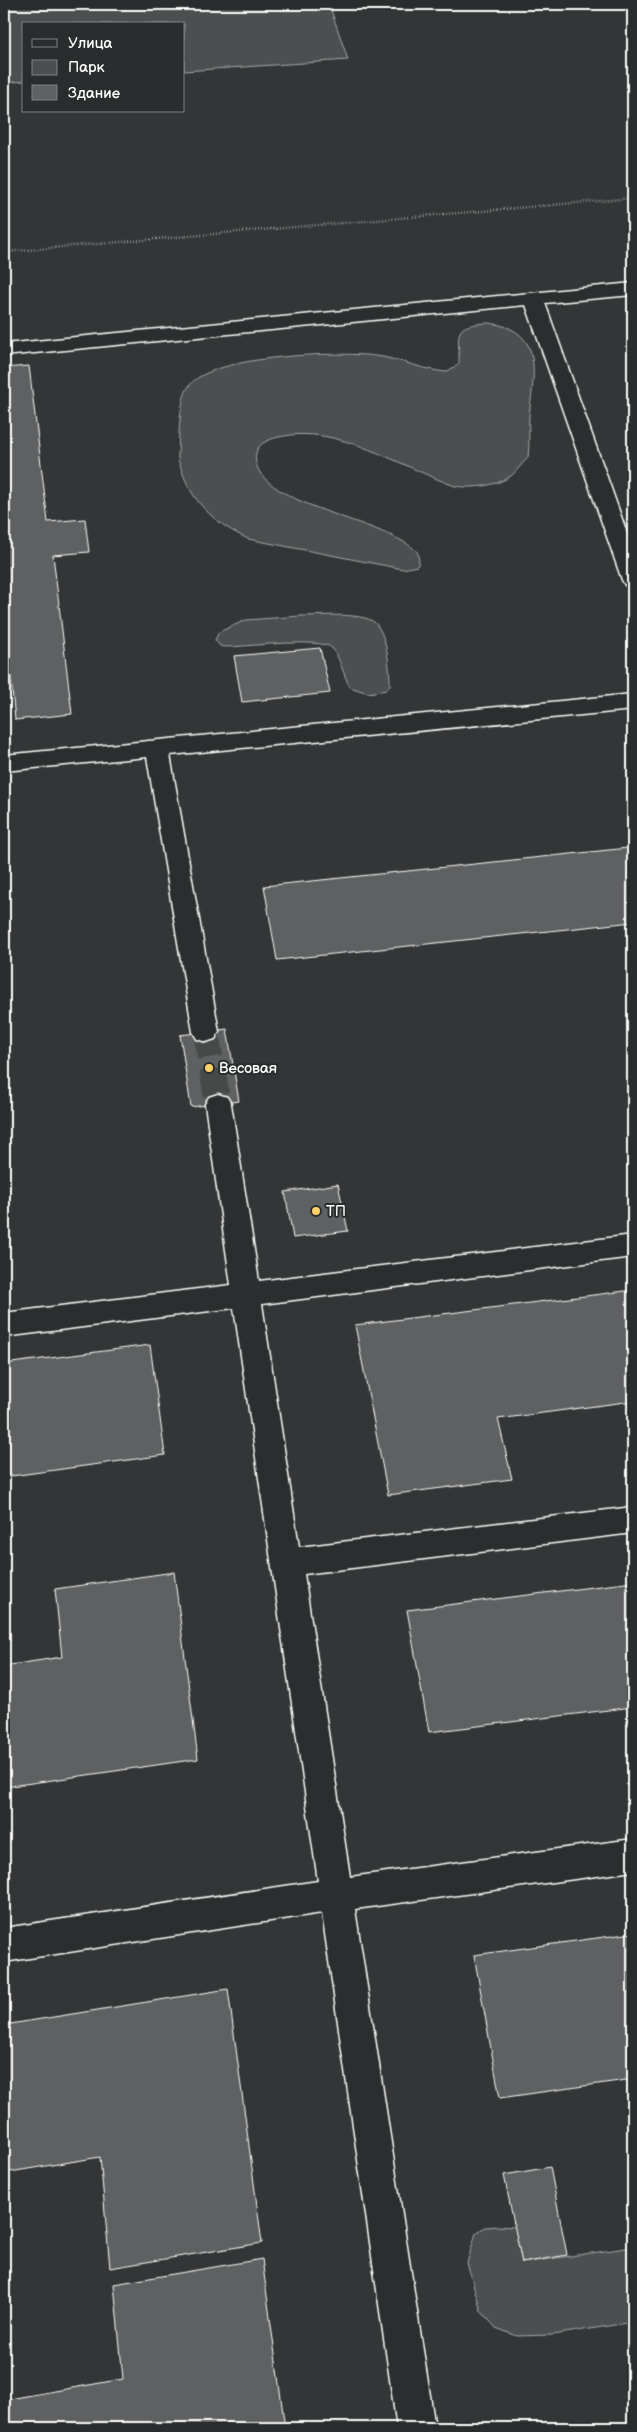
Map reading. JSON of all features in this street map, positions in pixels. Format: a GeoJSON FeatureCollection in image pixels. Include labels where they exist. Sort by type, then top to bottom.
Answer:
{"type":"FeatureCollection","features":[{"type":"Feature","properties":{"kind":"lane"},"geometry":{"type":"LineString","coordinates":[[4,350],[633,289]]}},
{"type":"Feature","properties":{"kind":"lane"},"geometry":{"type":"LineString","coordinates":[[534,299],[633,580]]}},
{"type":"Feature","properties":{"kind":"lane"},"geometry":{"type":"LineString","coordinates":[[4,763],[633,702]]}},
{"type":"Feature","properties":{"kind":"lane"},"geometry":{"type":"LineString","coordinates":[[157,748],[206,1032]]}},
{"type":"Feature","properties":{"kind":"lane"},"geometry":{"type":"LineString","coordinates":[[218,1104],[416,2428]]}},
{"type":"Feature","properties":{"kind":"lane"},"geometry":{"type":"LineString","coordinates":[[4,1325],[633,1246]]}},
{"type":"Feature","properties":{"kind":"lane"},"geometry":{"type":"LineString","coordinates":[[286,1562],[633,1520]]}},
{"type":"Feature","properties":{"kind":"lane"},"geometry":{"type":"LineString","coordinates":[[4,1945],[336,1894],[633,1855]]}},
{"type":"Feature","properties":{"kind":"path"},"geometry":{"type":"LineString","coordinates":[[4,252],[633,198]]}},
{"type":"Feature","properties":{"kind":"green space"},"geometry":{"type":"Polygon","coordinates":[[[4,4],[329,4],[348,60],[185,71],[185,22],[22,22],[22,81],[4,83],[4,4]]]}},
{"type":"Feature","properties":{"kind":"green space"},"geometry":{"type":"Polygon","coordinates":[[[488,323],[506,327],[519,334],[527,344],[532,356],[533,385],[529,416],[528,458],[511,476],[484,486],[455,486],[369,449],[324,436],[301,434],[268,440],[259,447],[256,453],[259,471],[273,486],[296,499],[403,541],[418,553],[419,563],[417,566],[403,569],[248,539],[217,521],[194,496],[178,459],[180,418],[183,400],[189,386],[202,376],[222,368],[248,362],[307,355],[335,354],[376,356],[446,372],[459,364],[459,338],[462,329],[476,324],[488,323]]]}},
{"type":"Feature","properties":{"kind":"green space"},"geometry":{"type":"Polygon","coordinates":[[[301,616],[350,616],[374,622],[382,634],[387,652],[390,685],[386,690],[368,693],[350,687],[335,651],[325,645],[282,643],[225,647],[220,646],[215,640],[219,632],[246,620],[301,616]]]}},
{"type":"Feature","properties":{"kind":"green space"},"geometry":{"type":"Polygon","coordinates":[[[485,2227],[515,2227],[522,2263],[633,2247],[633,2322],[553,2335],[517,2336],[496,2328],[481,2311],[467,2263],[476,2233],[485,2227]]]}},
{"type":"Feature","properties":{"kind":"building"},"geometry":{"type":"Polygon","coordinates":[[[29,366],[48,522],[85,519],[89,552],[53,555],[72,714],[15,720],[4,607],[4,368],[29,366]]]}},
{"type":"Feature","properties":{"kind":"building"},"geometry":{"type":"Polygon","coordinates":[[[320,648],[330,693],[242,702],[234,656],[320,648]]]}},
{"type":"Feature","properties":{"kind":"building"},"geometry":{"type":"Polygon","coordinates":[[[628,848],[633,864],[633,922],[277,960],[264,886],[628,848]]]}},
{"type":"Feature","properties":{"kind":"building","name":"Весовая"},"geometry":{"type":"Polygon","coordinates":[[[227,1029],[239,1101],[191,1107],[180,1035],[227,1029]]]}},
{"type":"Feature","properties":{"kind":"building","name":"ТП"},"geometry":{"type":"Polygon","coordinates":[[[338,1184],[348,1231],[293,1238],[285,1192],[338,1184]]]}},
{"type":"Feature","properties":{"kind":"building"},"geometry":{"type":"Polygon","coordinates":[[[633,1290],[633,1401],[498,1419],[512,1479],[388,1495],[355,1325],[633,1290]]]}},
{"type":"Feature","properties":{"kind":"building"},"geometry":{"type":"Polygon","coordinates":[[[150,1345],[165,1455],[4,1477],[4,1364],[150,1345]]]}},
{"type":"Feature","properties":{"kind":"building"},"geometry":{"type":"Polygon","coordinates":[[[174,1572],[198,1759],[4,1787],[4,1666],[62,1657],[55,1589],[174,1572]]]}},
{"type":"Feature","properties":{"kind":"building"},"geometry":{"type":"Polygon","coordinates":[[[633,1582],[633,1707],[429,1732],[407,1610],[633,1582]]]}},
{"type":"Feature","properties":{"kind":"building"},"geometry":{"type":"Polygon","coordinates":[[[633,1933],[633,2079],[500,2098],[474,1955],[633,1933]]]}},
{"type":"Feature","properties":{"kind":"building"},"geometry":{"type":"Polygon","coordinates":[[[228,1989],[262,2243],[110,2268],[100,2157],[4,2173],[4,2025],[228,1989]]]}},
{"type":"Feature","properties":{"kind":"building"},"geometry":{"type":"Polygon","coordinates":[[[550,2167],[567,2255],[522,2263],[504,2175],[550,2167]]]}},
{"type":"Feature","properties":{"kind":"building"},"geometry":{"type":"Polygon","coordinates":[[[262,2259],[285,2428],[4,2428],[4,2400],[123,2379],[114,2284],[262,2259]]]}},
{"type":"Feature","properties":{"kind":"tunnel"},"geometry":{"type":"LineString","coordinates":[[206,1032],[218,1104]]}},
{"type":"Feature","properties":{"kind":"place","name":"Весовая"},"geometry":{"type":"Point","coordinates":[209,1068]}},
{"type":"Feature","properties":{"kind":"place","name":"ТП"},"geometry":{"type":"Point","coordinates":[316,1211]}}]}
